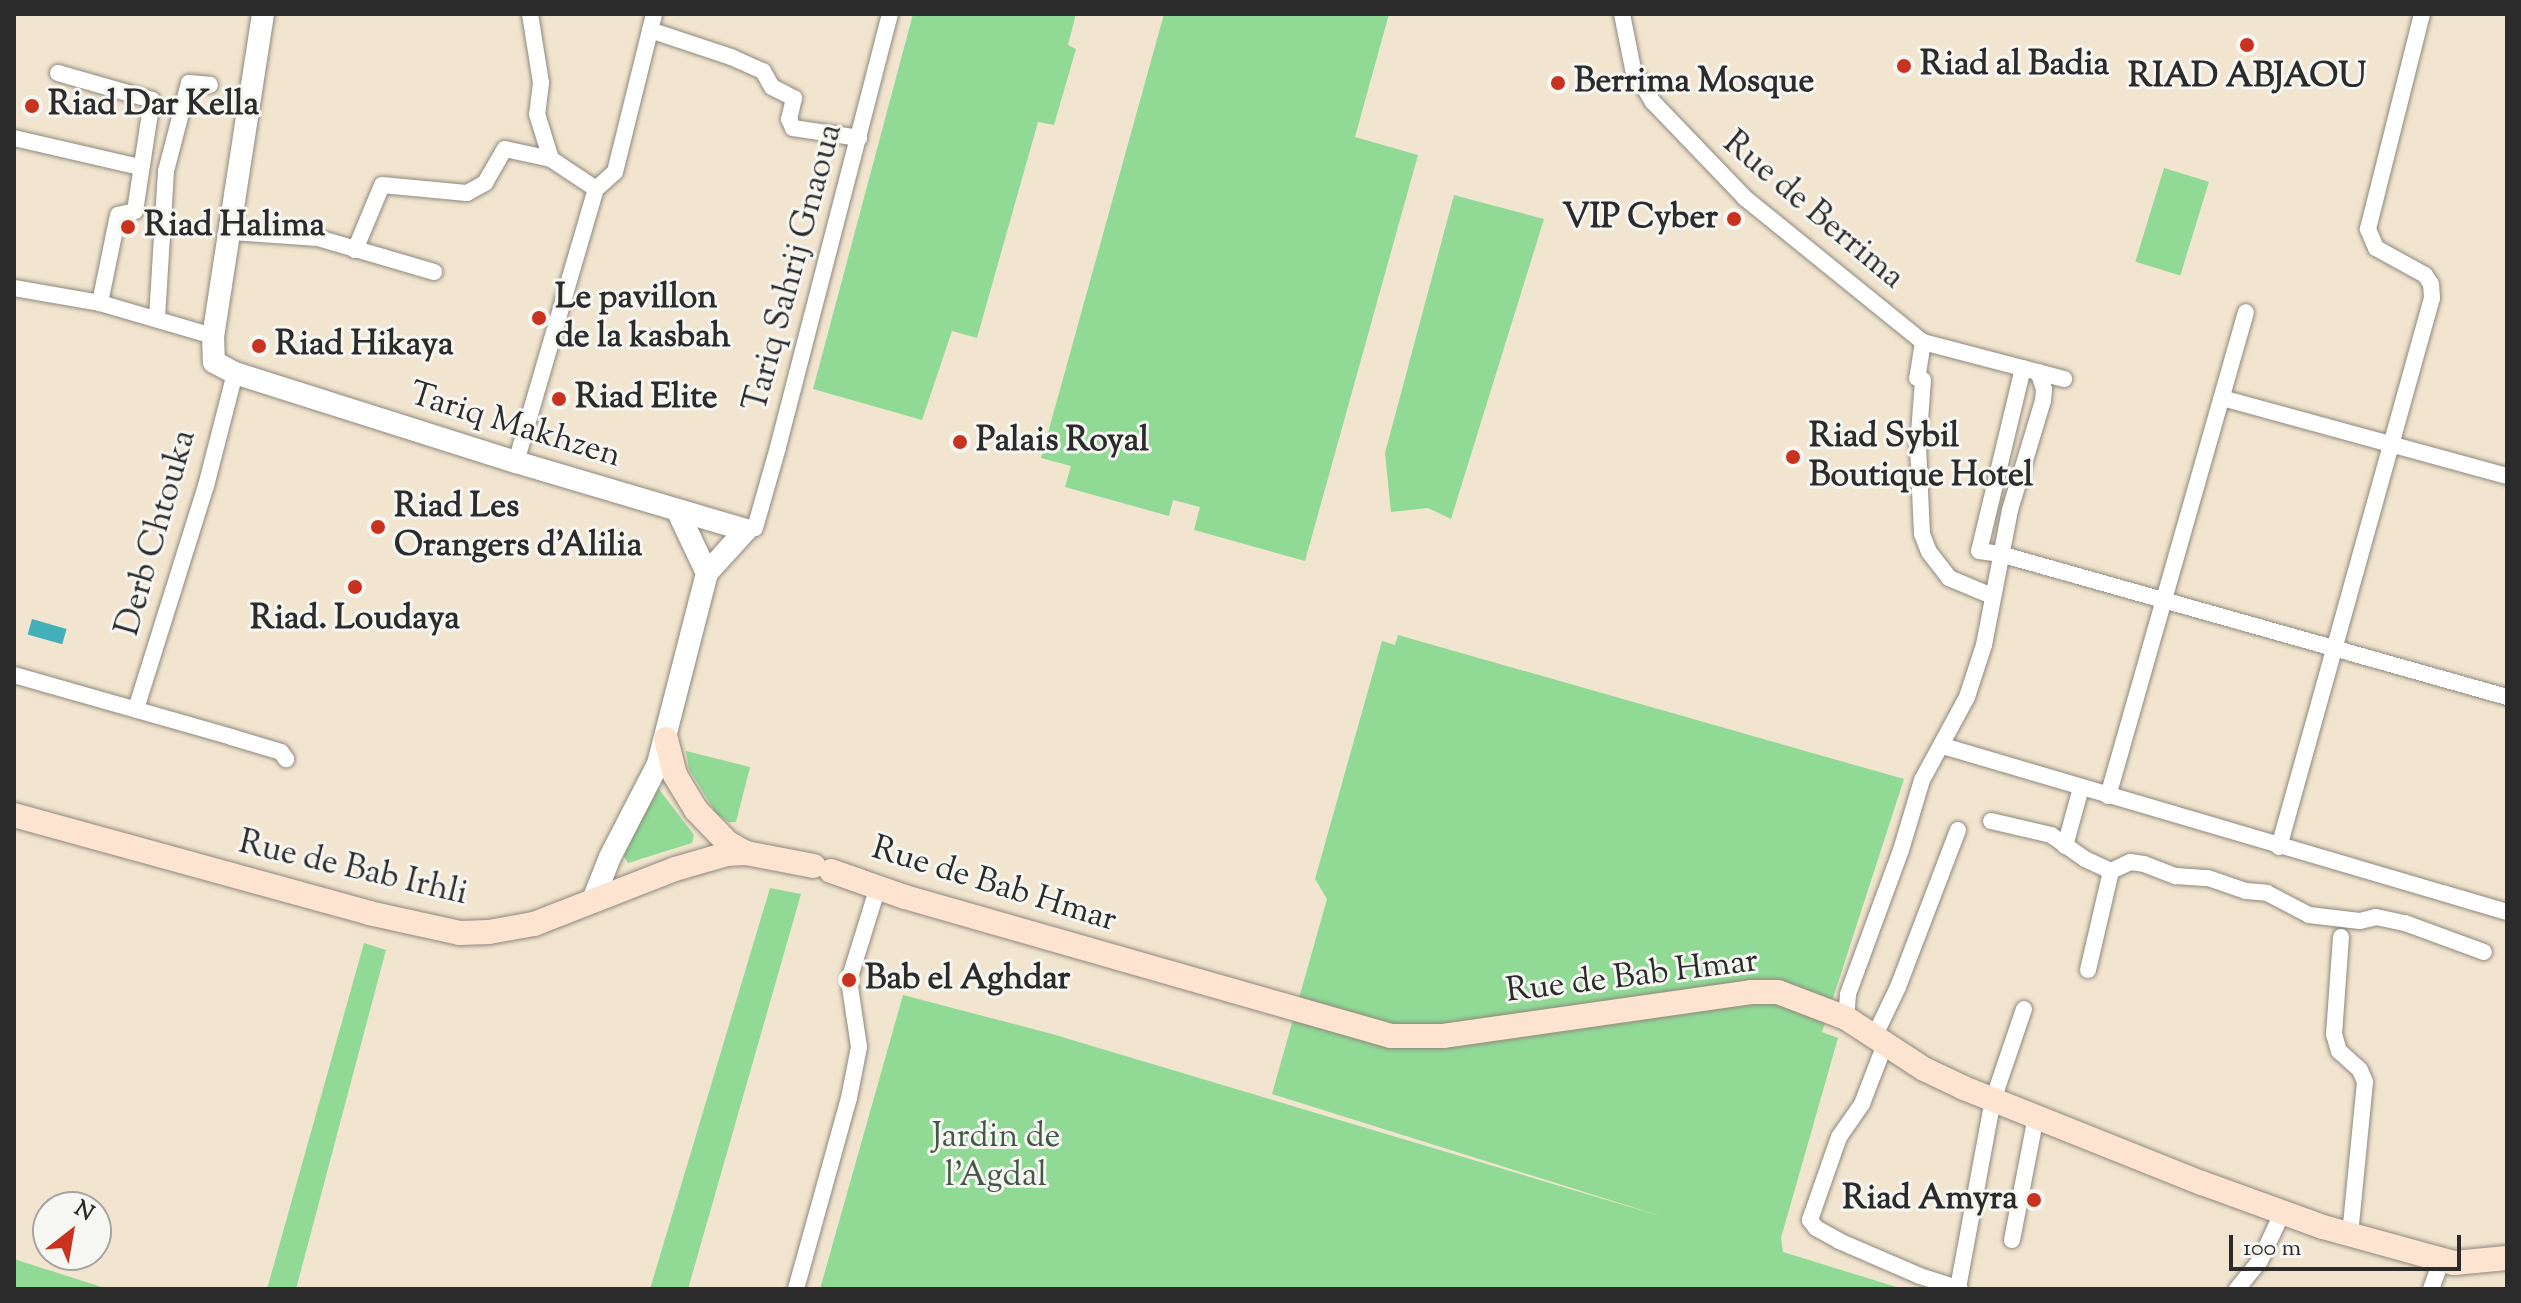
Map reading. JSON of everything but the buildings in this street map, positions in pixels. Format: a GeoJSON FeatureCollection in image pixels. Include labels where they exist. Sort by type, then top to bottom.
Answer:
{"type":"FeatureCollection","features":[{"type":"Feature","properties":{"kind":"main road"},"geometry":{"type":"LineString","coordinates":[[666,739],[675,775],[696,810],[718,834],[746,853]]}},
{"type":"Feature","properties":{"kind":"main road","name":"Rue de Bab Irhli"},"geometry":{"type":"LineString","coordinates":[[14,815],[369,913],[450,932],[511,929],[708,858],[746,853],[822,869]]}},
{"type":"Feature","properties":{"kind":"main road","name":"Rue de Bab Hmar"},"geometry":{"type":"LineString","coordinates":[[822,869],[1280,1007],[1391,1036],[1443,1036],[1751,992],[1778,992],[1846,1018],[1924,1069],[1993,1100],[2202,1183],[2350,1235],[2454,1263],[2507,1258]]}},
{"type":"Feature","properties":{"kind":"street"},"geometry":{"type":"LineString","coordinates":[[235,373],[211,359],[263,14]]}},
{"type":"Feature","properties":{"kind":"street"},"geometry":{"type":"LineString","coordinates":[[530,14],[541,83],[537,114],[551,159]]}},
{"type":"Feature","properties":{"kind":"street","name":"Tariq Sahrij Gnaoua"},"geometry":{"type":"LineString","coordinates":[[746,530],[755,528],[890,14]]}},
{"type":"Feature","properties":{"kind":"street","name":"Rue de Berrima"},"geometry":{"type":"LineString","coordinates":[[1622,14],[1633,69],[1653,102],[1685,139],[1745,198],[1923,342],[2064,379]]}},
{"type":"Feature","properties":{"kind":"street"},"geometry":{"type":"LineString","coordinates":[[2279,847],[2432,298],[2431,284],[2425,275],[2376,248],[2368,229],[2422,14]]}},
{"type":"Feature","properties":{"kind":"street"},"geometry":{"type":"LineString","coordinates":[[516,462],[596,189],[615,172],[652,22],[763,71],[772,87],[794,98],[789,119],[793,128],[859,138]]}},
{"type":"Feature","properties":{"kind":"street"},"geometry":{"type":"LineString","coordinates":[[58,73],[152,100],[135,211],[118,215],[100,303]]}},
{"type":"Feature","properties":{"kind":"street"},"geometry":{"type":"LineString","coordinates":[[157,318],[166,171],[189,83],[210,85]]}},
{"type":"Feature","properties":{"kind":"street"},"geometry":{"type":"LineString","coordinates":[[14,138],[140,167]]}},
{"type":"Feature","properties":{"kind":"street"},"geometry":{"type":"LineString","coordinates":[[355,250],[382,185],[467,193],[485,183],[505,149],[551,159],[596,189]]}},
{"type":"Feature","properties":{"kind":"street"},"geometry":{"type":"LineString","coordinates":[[232,232],[308,237],[434,272]]}},
{"type":"Feature","properties":{"kind":"street"},"geometry":{"type":"LineString","coordinates":[[14,288],[100,303],[213,336]]}},
{"type":"Feature","properties":{"kind":"street"},"geometry":{"type":"LineString","coordinates":[[2108,796],[2246,312]]}},
{"type":"Feature","properties":{"kind":"street"},"geometry":{"type":"LineString","coordinates":[[1923,342],[1917,378],[1923,380],[1918,446],[1922,534],[1929,552],[1949,578],[1992,596]]}},
{"type":"Feature","properties":{"kind":"street"},"geometry":{"type":"LineString","coordinates":[[2031,370],[1977,550],[2507,697]]}},
{"type":"Feature","properties":{"kind":"street"},"geometry":{"type":"LineString","coordinates":[[1846,1018],[1848,994],[1901,850],[1922,780],[1967,697],[1984,645],[2000,554],[2043,401],[2044,389],[2031,370]]}},
{"type":"Feature","properties":{"kind":"street","name":"Tariq Makhzen"},"geometry":{"type":"LineString","coordinates":[[235,373],[678,512],[746,530]]}},
{"type":"Feature","properties":{"kind":"street","name":"Derb Chtouka"},"geometry":{"type":"LineString","coordinates":[[136,709],[206,486],[235,373]]}},
{"type":"Feature","properties":{"kind":"street"},"geometry":{"type":"LineString","coordinates":[[2222,398],[2507,476]]}},
{"type":"Feature","properties":{"kind":"street"},"geometry":{"type":"LineString","coordinates":[[678,512],[707,573]]}},
{"type":"Feature","properties":{"kind":"street"},"geometry":{"type":"LineString","coordinates":[[593,900],[666,739],[707,573],[746,530]]}},
{"type":"Feature","properties":{"kind":"street"},"geometry":{"type":"LineString","coordinates":[[14,675],[281,752],[286,759]]}},
{"type":"Feature","properties":{"kind":"street"},"geometry":{"type":"LineString","coordinates":[[1943,746],[2507,912]]}},
{"type":"Feature","properties":{"kind":"street"},"geometry":{"type":"LineString","coordinates":[[2065,846],[2081,788]]}},
{"type":"Feature","properties":{"kind":"street"},"geometry":{"type":"LineString","coordinates":[[1991,821],[2039,831],[2111,871]]}},
{"type":"Feature","properties":{"kind":"street"},"geometry":{"type":"LineString","coordinates":[[1958,830],[1880,1040],[1862,1104],[1839,1137],[1810,1220],[1816,1228],[1920,1276],[1959,1289],[1993,1100],[2024,1009]]}},
{"type":"Feature","properties":{"kind":"street"},"geometry":{"type":"LineString","coordinates":[[2111,871],[2130,862],[2144,864],[2176,876],[2208,878],[2246,891],[2267,893],[2309,915],[2360,921],[2376,917],[2405,923],[2484,952]]}},
{"type":"Feature","properties":{"kind":"street"},"geometry":{"type":"LineString","coordinates":[[2088,970],[2111,871]]}},
{"type":"Feature","properties":{"kind":"street"},"geometry":{"type":"LineString","coordinates":[[796,1289],[849,1098],[859,1047],[849,980],[878,887]]}},
{"type":"Feature","properties":{"kind":"street"},"geometry":{"type":"LineString","coordinates":[[2341,937],[2334,1034],[2339,1051],[2360,1070],[2365,1082],[2350,1235]]}},
{"type":"Feature","properties":{"kind":"street"},"geometry":{"type":"LineString","coordinates":[[2012,1240],[2036,1116]]}},
{"type":"Feature","properties":{"kind":"street"},"geometry":{"type":"LineString","coordinates":[[2237,1289],[2260,1261],[2283,1211]]}},
{"type":"Feature","properties":{"kind":"street"},"geometry":{"type":"LineString","coordinates":[[2431,1289],[2442,1259]]}},
{"type":"Feature","properties":{"kind":"green space"},"geometry":{"type":"Polygon","coordinates":[[[913,14],[1076,14],[1068,45],[1076,49],[1054,125],[1038,122],[977,338],[952,331],[922,420],[813,389],[913,14]]]}},
{"type":"Feature","properties":{"kind":"green space"},"geometry":{"type":"Polygon","coordinates":[[[1164,14],[1389,14],[1355,137],[1418,155],[1305,561],[1194,530],[1200,507],[1173,500],[1169,516],[1065,487],[1071,466],[1041,458],[1164,14]]]}},
{"type":"Feature","properties":{"kind":"green space"},"geometry":{"type":"Polygon","coordinates":[[[2164,168],[2209,182],[2180,275],[2135,262],[2164,168]]]}},
{"type":"Feature","properties":{"kind":"green space"},"geometry":{"type":"Polygon","coordinates":[[[1454,195],[1544,219],[1451,519],[1428,508],[1391,512],[1385,453],[1454,195]]]}},
{"type":"Feature","properties":{"kind":"green space","name":"Jardin de l'Agdal"},"geometry":{"type":"Polygon","coordinates":[[[1398,635],[1904,779],[1822,1032],[1838,1038],[1781,1238],[1783,1252],[1903,1289],[820,1289],[903,995],[1052,1034],[1667,1218],[1272,1094],[1327,899],[1315,879],[1382,641],[1395,645],[1398,635]]]}},
{"type":"Feature","properties":{"kind":"green space"},"geometry":{"type":"Polygon","coordinates":[[[686,751],[750,767],[736,822],[728,822],[716,813],[689,769],[686,751]]]}},
{"type":"Feature","properties":{"kind":"green space"},"geometry":{"type":"Polygon","coordinates":[[[658,788],[694,835],[692,843],[628,863],[623,855],[658,788]]]}},
{"type":"Feature","properties":{"kind":"green space"},"geometry":{"type":"Polygon","coordinates":[[[770,888],[801,894],[688,1289],[650,1289],[770,888]]]}},
{"type":"Feature","properties":{"kind":"green space"},"geometry":{"type":"Polygon","coordinates":[[[364,943],[386,950],[296,1289],[267,1289],[364,943]]]}},
{"type":"Feature","properties":{"kind":"green space"},"geometry":{"type":"Polygon","coordinates":[[[14,1259],[32,1265],[32,1271],[52,1271],[108,1289],[14,1289],[14,1259]]]}},
{"type":"Feature","properties":{"kind":"water"},"geometry":{"type":"Polygon","coordinates":[[[32,619],[67,629],[62,644],[28,634],[32,619]]]}},
{"type":"Feature","properties":{"kind":"place","name":"RIAD ABJAOU"},"geometry":{"type":"Point","coordinates":[2247,45]}},
{"type":"Feature","properties":{"kind":"place","name":"Riad al Badia"},"geometry":{"type":"Point","coordinates":[1904,66]}},
{"type":"Feature","properties":{"kind":"place","name":"Berrima Mosque"},"geometry":{"type":"Point","coordinates":[1558,83]}},
{"type":"Feature","properties":{"kind":"place","name":"Riad Dar Kella"},"geometry":{"type":"Point","coordinates":[32,106]}},
{"type":"Feature","properties":{"kind":"place","name":"VIP Cyber"},"geometry":{"type":"Point","coordinates":[1734,219]}},
{"type":"Feature","properties":{"kind":"place","name":"Riad Halima"},"geometry":{"type":"Point","coordinates":[128,227]}},
{"type":"Feature","properties":{"kind":"place","name":"Le pavillon de la kasbah"},"geometry":{"type":"Point","coordinates":[539,318]}},
{"type":"Feature","properties":{"kind":"place","name":"Riad Hikaya"},"geometry":{"type":"Point","coordinates":[259,346]}},
{"type":"Feature","properties":{"kind":"place","name":"Riad Elite"},"geometry":{"type":"Point","coordinates":[559,399]}},
{"type":"Feature","properties":{"kind":"place","name":"Palais Royal"},"geometry":{"type":"Point","coordinates":[960,442]}},
{"type":"Feature","properties":{"kind":"place","name":"Riad Sybil Boutique Hotel"},"geometry":{"type":"Point","coordinates":[1793,457]}},
{"type":"Feature","properties":{"kind":"place","name":"Riad Les Orangers d'Alilia"},"geometry":{"type":"Point","coordinates":[378,527]}},
{"type":"Feature","properties":{"kind":"place","name":"Riad. Loudaya"},"geometry":{"type":"Point","coordinates":[355,587]}},
{"type":"Feature","properties":{"kind":"place","name":"Bab el Aghdar"},"geometry":{"type":"Point","coordinates":[849,980]}},
{"type":"Feature","properties":{"kind":"place","name":"Riad Amyra"},"geometry":{"type":"Point","coordinates":[2034,1200]}}]}
